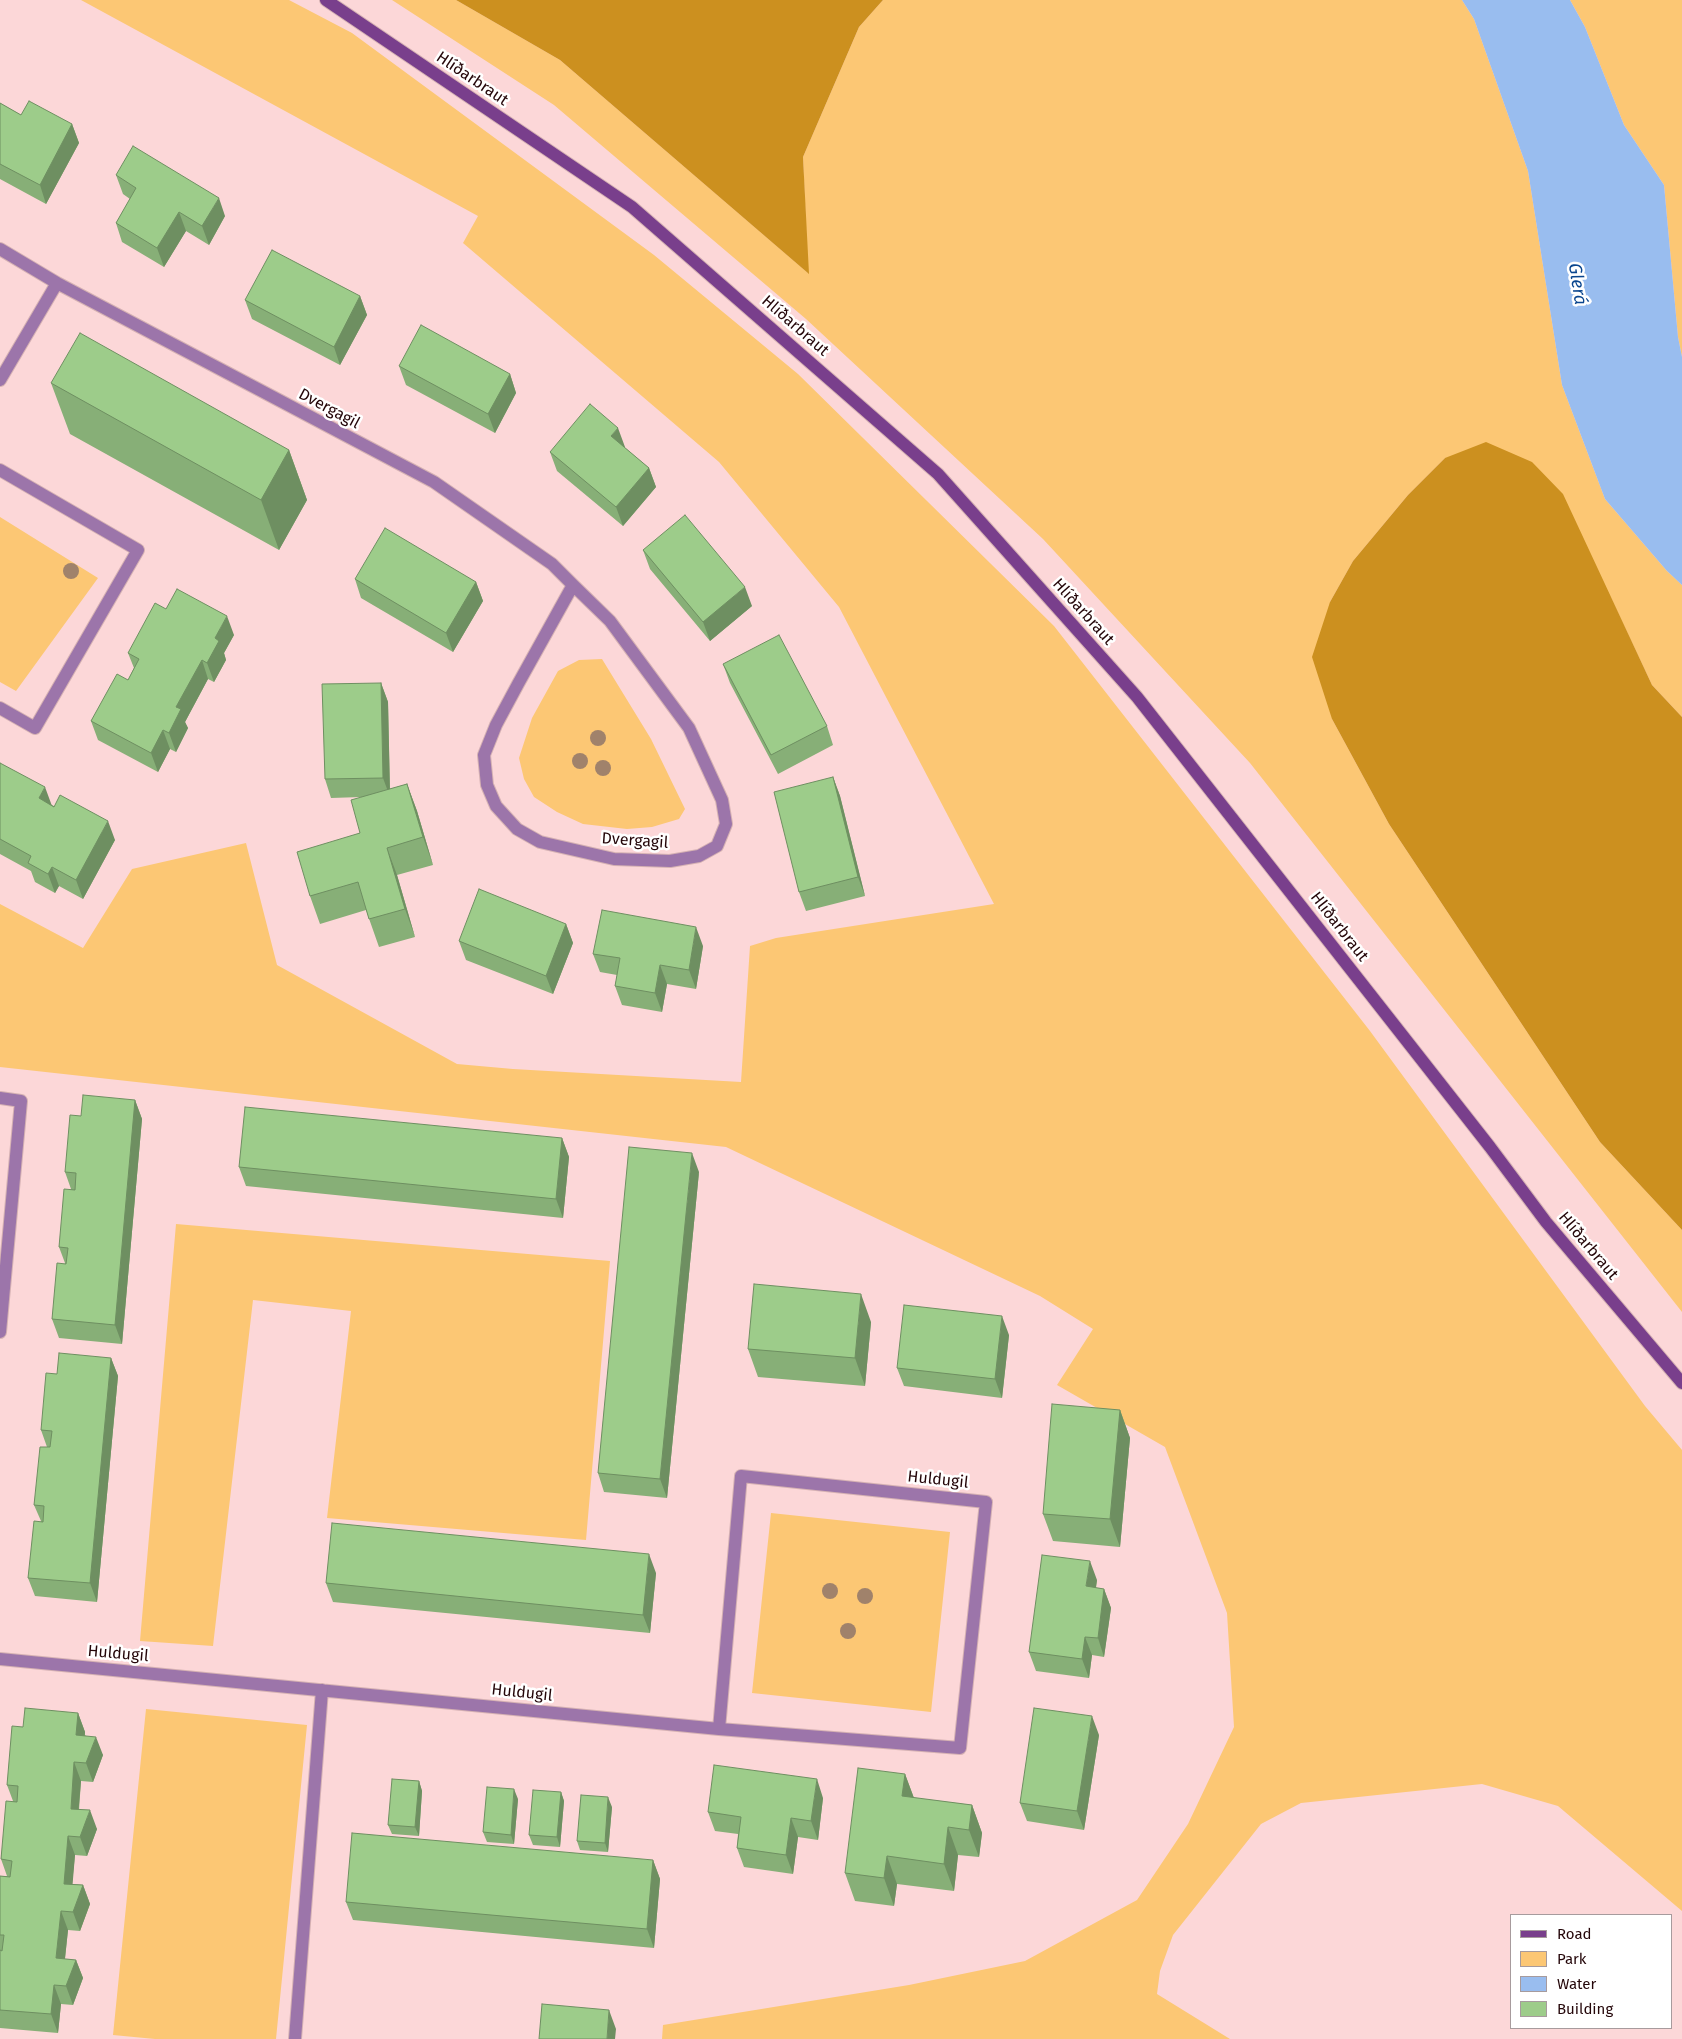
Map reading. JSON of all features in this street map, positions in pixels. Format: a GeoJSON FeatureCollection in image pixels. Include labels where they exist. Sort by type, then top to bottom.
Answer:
{"type":"FeatureCollection","features":[{"type":"Feature","properties":{"kind":"main road","name":"Hlíðarbraut"},"geometry":{"type":"LineString","coordinates":[[326,0],[632,206],[938,474],[1137,696],[1447,1092],[1546,1222],[1682,1383]]}},
{"type":"Feature","properties":{"kind":"street","name":"Dvergagil"},"geometry":{"type":"LineString","coordinates":[[0,249],[57,283],[434,482],[552,564],[610,621],[689,728],[722,800],[726,824],[717,846],[699,856],[670,861],[614,859],[540,842],[517,829],[496,806],[487,786],[484,755],[500,717],[573,585]]}},
{"type":"Feature","properties":{"kind":"street"},"geometry":{"type":"LineString","coordinates":[[0,380],[57,283]]}},
{"type":"Feature","properties":{"kind":"street"},"geometry":{"type":"LineString","coordinates":[[0,470],[138,550],[35,728],[0,708]]}},
{"type":"Feature","properties":{"kind":"street"},"geometry":{"type":"LineString","coordinates":[[0,1098],[21,1100],[0,1332]]}},
{"type":"Feature","properties":{"kind":"street","name":"Huldugil"},"geometry":{"type":"LineString","coordinates":[[0,1659],[719,1728],[960,1748],[986,1502],[741,1476],[719,1728]]}},
{"type":"Feature","properties":{"kind":"street"},"geometry":{"type":"LineString","coordinates":[[295,2039],[322,1690]]}},
{"type":"Feature","properties":{"kind":"green space"},"geometry":{"type":"Polygon","coordinates":[[[81,0],[289,0],[352,33],[654,255],[798,374],[1054,626],[1370,1031],[1645,1406],[1682,1450],[1682,1911],[1558,1806],[1482,1784],[1301,1803],[1261,1824],[1173,1935],[1160,1971],[1157,1994],[1230,2039],[662,2039],[663,2025],[909,1985],[1025,1961],[1137,1900],[1188,1824],[1234,1727],[1227,1613],[1165,1447],[1057,1385],[1093,1329],[1040,1296],[726,1147],[0,1067],[0,904],[83,948],[132,869],[246,843],[277,965],[457,1064],[513,1069],[741,1082],[750,946],[776,938],[994,904],[839,607],[719,462],[463,243],[478,216],[81,0]]]}},
{"type":"Feature","properties":{"kind":"green space"},"geometry":{"type":"Polygon","coordinates":[[[392,0],[456,0],[560,60],[808,273],[803,157],[859,27],[883,0],[1462,0],[1474,19],[1528,171],[1562,385],[1605,499],[1667,571],[1682,585],[1682,717],[1652,685],[1611,598],[1445,458],[1408,495],[1353,561],[1330,602],[1332,719],[1389,824],[1600,1142],[1682,1230],[1682,1312],[1250,763],[1043,539],[806,319],[554,105],[392,0]]]}},
{"type":"Feature","properties":{"kind":"green space"},"geometry":{"type":"Polygon","coordinates":[[[1570,0],[1682,0],[1682,357],[1678,337],[1664,185],[1624,125],[1585,27],[1570,0]]]}},
{"type":"Feature","properties":{"kind":"green space"},"geometry":{"type":"Polygon","coordinates":[[[0,517],[98,578],[16,691],[0,682],[0,517]]]}},
{"type":"Feature","properties":{"kind":"green space"},"geometry":{"type":"Polygon","coordinates":[[[602,659],[651,739],[685,809],[679,819],[652,827],[627,829],[583,824],[557,812],[534,797],[524,779],[519,758],[532,718],[558,671],[579,660],[602,659]]]}},
{"type":"Feature","properties":{"kind":"green space"},"geometry":{"type":"Polygon","coordinates":[[[176,1224],[610,1261],[586,1540],[327,1518],[351,1311],[253,1300],[213,1646],[140,1641],[176,1224]]]}},
{"type":"Feature","properties":{"kind":"green space"},"geometry":{"type":"Polygon","coordinates":[[[771,1513],[950,1532],[931,1712],[752,1693],[771,1513]]]}},
{"type":"Feature","properties":{"kind":"green space"},"geometry":{"type":"Polygon","coordinates":[[[146,1709],[307,1725],[276,2039],[155,2039],[113,2035],[146,1709]]]}},
{"type":"Feature","properties":{"kind":"shaded area"},"geometry":{"type":"Polygon","coordinates":[[[456,0],[883,0],[859,27],[803,157],[809,274],[560,60],[456,0]]]}},
{"type":"Feature","properties":{"kind":"shaded area"},"geometry":{"type":"Polygon","coordinates":[[[1486,442],[1532,462],[1563,494],[1652,685],[1682,717],[1682,1230],[1600,1142],[1389,824],[1332,719],[1312,657],[1330,602],[1353,561],[1408,495],[1445,458],[1486,442]]]}},
{"type":"Feature","properties":{"kind":"water","name":"Glerá"},"geometry":{"type":"Polygon","coordinates":[[[1462,0],[1570,0],[1585,27],[1624,125],[1664,185],[1678,337],[1682,357],[1682,585],[1667,571],[1605,499],[1562,385],[1528,171],[1474,19],[1462,0]]]}},
{"type":"Feature","properties":{"kind":"building"},"geometry":{"type":"Polygon","coordinates":[[[29,101],[72,124],[40,185],[0,164],[0,103],[21,115],[29,101]]]}},
{"type":"Feature","properties":{"kind":"building"},"geometry":{"type":"Polygon","coordinates":[[[133,146],[219,198],[202,226],[179,212],[157,248],[116,223],[136,188],[116,175],[133,146]]]}},
{"type":"Feature","properties":{"kind":"building"},"geometry":{"type":"Polygon","coordinates":[[[272,250],[360,296],[334,347],[245,300],[272,250]]]}},
{"type":"Feature","properties":{"kind":"building"},"geometry":{"type":"Polygon","coordinates":[[[421,325],[510,374],[488,414],[399,366],[421,325]]]}},
{"type":"Feature","properties":{"kind":"building"},"geometry":{"type":"Polygon","coordinates":[[[80,333],[289,450],[261,500],[51,383],[80,333]]]}},
{"type":"Feature","properties":{"kind":"building"},"geometry":{"type":"Polygon","coordinates":[[[590,404],[618,428],[611,436],[649,468],[616,507],[550,452],[590,404]]]}},
{"type":"Feature","properties":{"kind":"building"},"geometry":{"type":"Polygon","coordinates":[[[685,515],[745,587],[703,622],[643,550],[685,515]]]}},
{"type":"Feature","properties":{"kind":"building"},"geometry":{"type":"Polygon","coordinates":[[[385,528],[476,582],[446,633],[355,579],[385,528]]]}},
{"type":"Feature","properties":{"kind":"building"},"geometry":{"type":"Polygon","coordinates":[[[177,589],[227,616],[215,638],[219,641],[207,663],[202,660],[176,707],[181,709],[169,733],[163,730],[151,753],[91,721],[117,674],[128,680],[139,659],[128,653],[155,603],[166,609],[177,589]]]}},
{"type":"Feature","properties":{"kind":"building"},"geometry":{"type":"Polygon","coordinates":[[[779,635],[827,726],[771,755],[723,664],[779,635]]]}},
{"type":"Feature","properties":{"kind":"building"},"geometry":{"type":"Polygon","coordinates":[[[381,683],[383,778],[325,779],[322,684],[381,683]]]}},
{"type":"Feature","properties":{"kind":"building"},"geometry":{"type":"Polygon","coordinates":[[[0,763],[45,787],[39,798],[54,807],[60,795],[108,821],[76,880],[52,867],[48,874],[28,863],[31,856],[0,839],[0,763]]]}},
{"type":"Feature","properties":{"kind":"building"},"geometry":{"type":"Polygon","coordinates":[[[833,777],[858,877],[799,892],[774,792],[833,777]]]}},
{"type":"Feature","properties":{"kind":"building"},"geometry":{"type":"Polygon","coordinates":[[[407,784],[423,837],[387,848],[405,909],[369,919],[358,882],[310,896],[297,852],[360,833],[351,800],[407,784]]]}},
{"type":"Feature","properties":{"kind":"building"},"geometry":{"type":"Polygon","coordinates":[[[479,889],[566,924],[546,976],[459,941],[479,889]]]}},
{"type":"Feature","properties":{"kind":"building"},"geometry":{"type":"Polygon","coordinates":[[[602,910],[696,927],[689,970],[660,965],[655,993],[615,986],[620,958],[593,954],[602,910]]]}},
{"type":"Feature","properties":{"kind":"building"},"geometry":{"type":"Polygon","coordinates":[[[83,1095],[135,1100],[115,1325],[52,1319],[57,1263],[66,1264],[68,1248],[59,1247],[64,1189],[75,1190],[76,1173],[65,1172],[70,1115],[81,1116],[83,1095]]]}},
{"type":"Feature","properties":{"kind":"building"},"geometry":{"type":"Polygon","coordinates":[[[245,1107],[562,1138],[556,1199],[239,1167],[245,1107]]]}},
{"type":"Feature","properties":{"kind":"building"},"geometry":{"type":"Polygon","coordinates":[[[629,1147],[692,1153],[660,1479],[598,1473],[629,1147]]]}},
{"type":"Feature","properties":{"kind":"building"},"geometry":{"type":"Polygon","coordinates":[[[754,1284],[861,1294],[855,1358],[748,1349],[754,1284]]]}},
{"type":"Feature","properties":{"kind":"building"},"geometry":{"type":"Polygon","coordinates":[[[904,1305],[1002,1316],[995,1379],[897,1368],[904,1305]]]}},
{"type":"Feature","properties":{"kind":"building"},"geometry":{"type":"Polygon","coordinates":[[[59,1353],[111,1358],[90,1583],[28,1578],[34,1521],[43,1522],[44,1506],[34,1505],[40,1447],[50,1447],[52,1431],[41,1430],[46,1373],[57,1374],[59,1353]]]}},
{"type":"Feature","properties":{"kind":"building"},"geometry":{"type":"Polygon","coordinates":[[[1052,1404],[1120,1410],[1110,1519],[1043,1514],[1052,1404]]]}},
{"type":"Feature","properties":{"kind":"building"},"geometry":{"type":"Polygon","coordinates":[[[332,1523],[649,1554],[643,1615],[326,1583],[332,1523]]]}},
{"type":"Feature","properties":{"kind":"building"},"geometry":{"type":"Polygon","coordinates":[[[1042,1555],[1090,1561],[1086,1586],[1104,1589],[1098,1638],[1085,1637],[1082,1659],[1029,1652],[1042,1555]]]}},
{"type":"Feature","properties":{"kind":"building"},"geometry":{"type":"Polygon","coordinates":[[[25,1708],[78,1713],[76,1735],[96,1737],[86,1763],[74,1762],[71,1809],[90,1810],[80,1837],[68,1836],[64,1884],[83,1885],[73,1912],[61,1911],[56,1958],[76,1960],[66,1986],[54,1985],[51,2014],[0,2010],[0,1950],[2,1951],[4,1935],[0,1935],[0,1876],[10,1877],[12,1861],[1,1859],[6,1801],[17,1802],[18,1786],[7,1785],[12,1726],[23,1727],[25,1708]]]}},
{"type":"Feature","properties":{"kind":"building"},"geometry":{"type":"Polygon","coordinates":[[[1034,1708],[1092,1716],[1077,1811],[1020,1803],[1034,1708]]]}},
{"type":"Feature","properties":{"kind":"building"},"geometry":{"type":"Polygon","coordinates":[[[714,1765],[817,1779],[811,1821],[791,1818],[786,1855],[737,1848],[741,1817],[708,1812],[714,1765]]]}},
{"type":"Feature","properties":{"kind":"building"},"geometry":{"type":"Polygon","coordinates":[[[858,1768],[905,1774],[902,1796],[972,1805],[969,1830],[948,1827],[944,1864],[887,1856],[884,1878],[845,1873],[858,1768]]]}},
{"type":"Feature","properties":{"kind":"building"},"geometry":{"type":"Polygon","coordinates":[[[392,1779],[419,1781],[415,1827],[388,1825],[392,1779]]]}},
{"type":"Feature","properties":{"kind":"building"},"geometry":{"type":"Polygon","coordinates":[[[487,1787],[514,1789],[511,1835],[483,1832],[487,1787]]]}},
{"type":"Feature","properties":{"kind":"building"},"geometry":{"type":"Polygon","coordinates":[[[533,1790],[561,1792],[557,1837],[529,1835],[533,1790]]]}},
{"type":"Feature","properties":{"kind":"building"},"geometry":{"type":"Polygon","coordinates":[[[581,1795],[608,1797],[605,1843],[577,1841],[581,1795]]]}},
{"type":"Feature","properties":{"kind":"building"},"geometry":{"type":"Polygon","coordinates":[[[352,1833],[653,1860],[647,1929],[346,1902],[352,1833]]]}},
{"type":"Feature","properties":{"kind":"building"},"geometry":{"type":"Polygon","coordinates":[[[542,2004],[609,2010],[607,2039],[539,2039],[542,2004]]]}}]}
